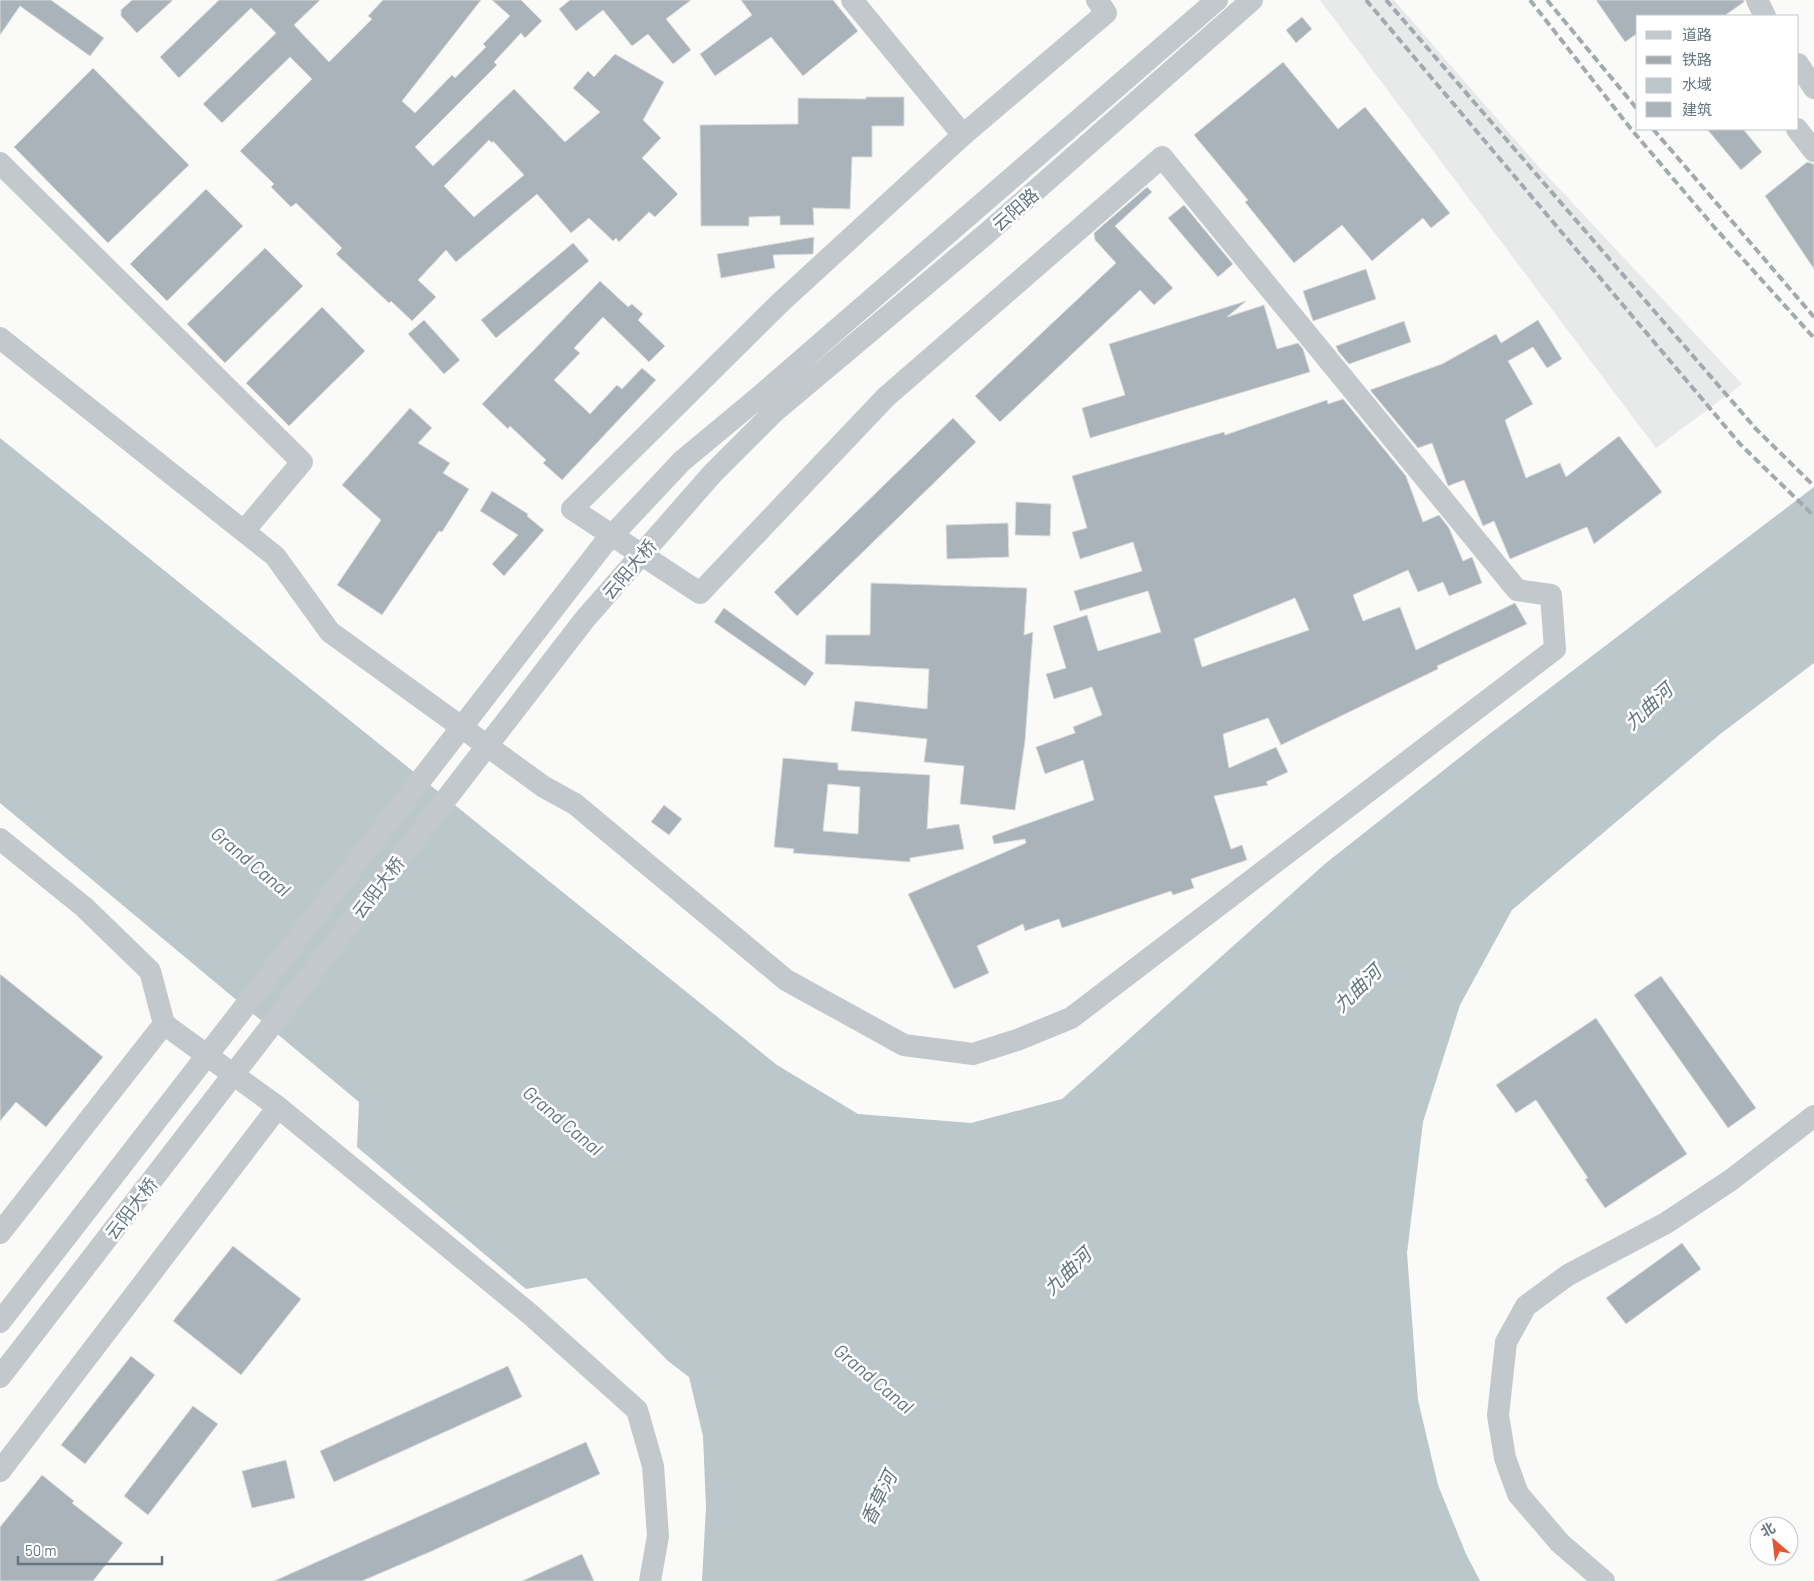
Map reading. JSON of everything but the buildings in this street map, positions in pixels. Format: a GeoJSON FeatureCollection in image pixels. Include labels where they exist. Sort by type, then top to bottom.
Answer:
{"type":"FeatureCollection","features":[{"type":"Feature","properties":{"kind":"street"},"geometry":{"type":"LineString","coordinates":[[852,0],[963,135]]}},
{"type":"Feature","properties":{"kind":"street"},"geometry":{"type":"LineString","coordinates":[[0,338],[275,556],[330,632],[544,787],[575,804],[786,980],[904,1045],[973,1054],[1017,1040],[1071,1018],[1555,649],[1551,596],[1517,590],[1162,157],[886,397],[700,593],[572,509],[781,302],[963,135],[1106,13],[1097,0]]}},
{"type":"Feature","properties":{"kind":"street","name":"云阳路"},"geometry":{"type":"LineString","coordinates":[[766,404],[1217,0]]}},
{"type":"Feature","properties":{"kind":"street","name":"云阳路"},"geometry":{"type":"LineString","coordinates":[[766,404],[986,234],[1252,0]]}},
{"type":"Feature","properties":{"kind":"street"},"geometry":{"type":"LineString","coordinates":[[1799,66],[1814,88]]}},
{"type":"Feature","properties":{"kind":"street"},"geometry":{"type":"LineString","coordinates":[[1798,130],[1814,152]]}},
{"type":"Feature","properties":{"kind":"street"},"geometry":{"type":"LineString","coordinates":[[0,163],[302,462],[244,531]]}},
{"type":"Feature","properties":{"kind":"street","name":"云阳大桥"},"geometry":{"type":"LineString","coordinates":[[0,1322],[603,545],[682,462],[766,404]]}},
{"type":"Feature","properties":{"kind":"street","name":"云阳大桥"},"geometry":{"type":"LineString","coordinates":[[0,1377],[585,619],[714,473],[766,404]]}},
{"type":"Feature","properties":{"kind":"street"},"geometry":{"type":"LineString","coordinates":[[0,839],[84,908],[150,971],[164,1024],[278,1107],[531,1314],[637,1410],[654,1466],[658,1536],[650,1581]]}},
{"type":"Feature","properties":{"kind":"street"},"geometry":{"type":"LineString","coordinates":[[0,1234],[164,1024]]}},
{"type":"Feature","properties":{"kind":"street"},"geometry":{"type":"LineString","coordinates":[[0,1471],[278,1107]]}},
{"type":"Feature","properties":{"kind":"street"},"geometry":{"type":"LineString","coordinates":[[1604,1581],[1560,1543],[1518,1494],[1505,1458],[1498,1415],[1506,1342],[1526,1306],[1568,1275],[1666,1223],[1723,1186],[1814,1116]]}},
{"type":"Feature","properties":{"kind":"shaded area"},"geometry":{"type":"Polygon","coordinates":[[[1320,0],[1394,0],[1538,166],[1742,384],[1656,448],[1320,0]]]}},
{"type":"Feature","properties":{"kind":"water"},"geometry":{"type":"Polygon","coordinates":[[[0,438],[777,1065],[858,1114],[971,1123],[1062,1099],[1326,863],[1492,732],[1814,487],[1814,663],[1719,735],[1512,910],[1460,1005],[1423,1122],[1407,1253],[1418,1400],[1438,1485],[1466,1554],[1480,1581],[702,1581],[706,1507],[703,1436],[689,1377],[668,1361],[586,1278],[526,1289],[357,1147],[359,1102],[0,803],[0,438]]]}},
{"type":"Feature","properties":{"kind":"railway"},"geometry":{"type":"LineString","coordinates":[[1366,0],[1740,444],[1814,516]]}},
{"type":"Feature","properties":{"kind":"railway"},"geometry":{"type":"LineString","coordinates":[[1386,0],[1756,429],[1814,486]]}},
{"type":"Feature","properties":{"kind":"railway"},"geometry":{"type":"LineString","coordinates":[[1530,0],[1631,129],[1715,228],[1814,338]]}},
{"type":"Feature","properties":{"kind":"railway"},"geometry":{"type":"LineString","coordinates":[[1547,0],[1636,108]]}},
{"type":"Feature","properties":{"kind":"railway"},"geometry":{"type":"LineString","coordinates":[[1654,130],[1814,317]]}},
{"type":"Feature","properties":{"kind":"water label","name":"九曲河"},"geometry":{"type":"Point","coordinates":[1648,706]}},
{"type":"Feature","properties":{"kind":"water label","name":"Grand Canal"},"geometry":{"type":"Point","coordinates":[251,861]}},
{"type":"Feature","properties":{"kind":"water label","name":"九曲河"},"geometry":{"type":"Point","coordinates":[1357,988]}},
{"type":"Feature","properties":{"kind":"water label","name":"Grand Canal"},"geometry":{"type":"Point","coordinates":[563,1120]}},
{"type":"Feature","properties":{"kind":"water label","name":"九曲河"},"geometry":{"type":"Point","coordinates":[1067,1271]}},
{"type":"Feature","properties":{"kind":"water label","name":"Grand Canal"},"geometry":{"type":"Point","coordinates":[874,1378]}},
{"type":"Feature","properties":{"kind":"water label","name":"香草河"},"geometry":{"type":"Point","coordinates":[878,1498]}}]}
